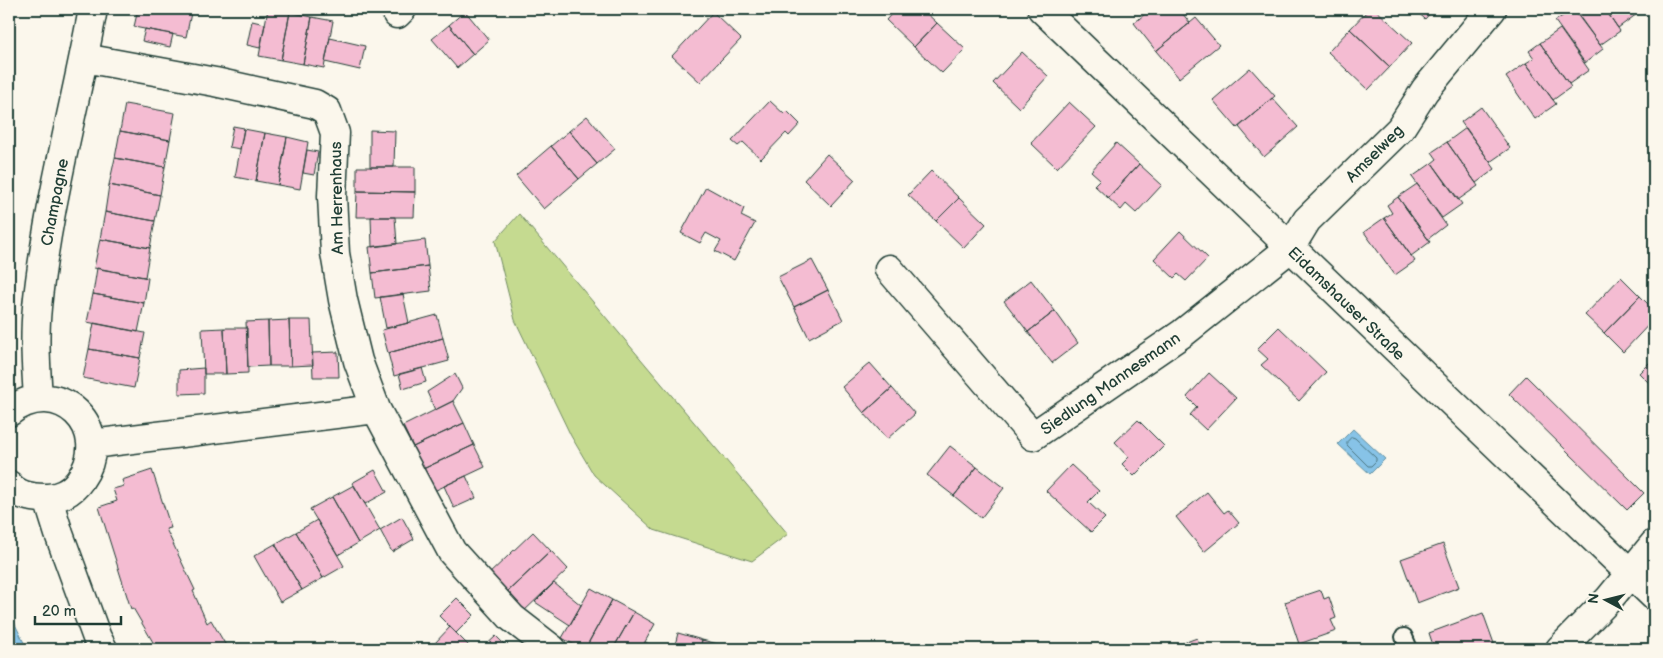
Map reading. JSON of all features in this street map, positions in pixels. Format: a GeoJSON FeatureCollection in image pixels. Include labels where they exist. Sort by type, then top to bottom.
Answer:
{"type":"FeatureCollection","features":[{"type":"Feature","properties":{"kind":"street","name":"Champagne"},"geometry":{"type":"LineString","coordinates":[[38,398],[36,354],[37,308],[44,254],[93,9]]}},
{"type":"Feature","properties":{"kind":"street","name":"Eidamshauser Straße"},"geometry":{"type":"LineString","coordinates":[[1042,9],[1654,596]]}},
{"type":"Feature","properties":{"kind":"street","name":"Amselweg"},"geometry":{"type":"LineString","coordinates":[[1290,248],[1307,220],[1400,129],[1425,90],[1492,9]]}},
{"type":"Feature","properties":{"kind":"street","name":"Am Herrenhaus"},"geometry":{"type":"LineString","coordinates":[[84,58],[224,84],[315,104],[328,111],[335,133],[332,196],[335,253],[343,300],[358,361],[376,409],[452,552],[512,618],[552,649]]}},
{"type":"Feature","properties":{"kind":"street","name":"Siedlung Mannesmann"},"geometry":{"type":"LineString","coordinates":[[889,269],[1033,436],[1183,333],[1290,248]]}},
{"type":"Feature","properties":{"kind":"street"},"geometry":{"type":"LineString","coordinates":[[9,412],[23,402],[38,398],[52,399],[65,404],[87,425],[92,444],[91,461],[77,484],[65,494],[48,499],[31,498],[11,489],[9,485]]}},
{"type":"Feature","properties":{"kind":"street"},"geometry":{"type":"LineString","coordinates":[[92,444],[376,409]]}},
{"type":"Feature","properties":{"kind":"street"},"geometry":{"type":"LineString","coordinates":[[48,499],[97,638],[103,649]]}},
{"type":"Feature","properties":{"kind":"street"},"geometry":{"type":"LineString","coordinates":[[1560,649],[1608,598],[1654,544]]}},
{"type":"Feature","properties":{"kind":"green space"},"geometry":{"type":"Polygon","coordinates":[[[519,214],[788,534],[752,561],[654,530],[594,475],[571,436],[515,320],[495,241],[519,214]]]}},
{"type":"Feature","properties":{"kind":"water"},"geometry":{"type":"Polygon","coordinates":[[[1353,429],[1385,459],[1370,474],[1338,444],[1353,429]]]}},
{"type":"Feature","properties":{"kind":"water"},"geometry":{"type":"Polygon","coordinates":[[[9,615],[12,618],[27,649],[9,649],[9,615]]]}},
{"type":"Feature","properties":{"kind":"building"},"geometry":{"type":"Polygon","coordinates":[[[138,9],[170,9],[191,13],[186,37],[134,27],[138,9]]]}},
{"type":"Feature","properties":{"kind":"building"},"geometry":{"type":"Polygon","coordinates":[[[170,9],[192,9],[191,13],[170,9]]]}},
{"type":"Feature","properties":{"kind":"building"},"geometry":{"type":"Polygon","coordinates":[[[268,9],[290,12],[281,60],[259,56],[268,9]]]}},
{"type":"Feature","properties":{"kind":"building"},"geometry":{"type":"Polygon","coordinates":[[[896,9],[922,9],[937,23],[914,47],[886,20],[896,9]]]}},
{"type":"Feature","properties":{"kind":"building"},"geometry":{"type":"Polygon","coordinates":[[[1151,9],[1179,9],[1190,23],[1156,51],[1134,23],[1151,9]]]}},
{"type":"Feature","properties":{"kind":"building"},"geometry":{"type":"Polygon","coordinates":[[[1369,9],[1375,9],[1412,43],[1390,67],[1350,29],[1369,9]]]}},
{"type":"Feature","properties":{"kind":"building"},"geometry":{"type":"Polygon","coordinates":[[[1414,9],[1434,9],[1425,19],[1414,9]]]}},
{"type":"Feature","properties":{"kind":"building"},"geometry":{"type":"Polygon","coordinates":[[[1573,9],[1603,49],[1585,63],[1555,21],[1573,9]]]}},
{"type":"Feature","properties":{"kind":"building"},"geometry":{"type":"Polygon","coordinates":[[[1574,9],[1605,9],[1620,31],[1600,45],[1574,9]]]}},
{"type":"Feature","properties":{"kind":"building"},"geometry":{"type":"Polygon","coordinates":[[[1605,9],[1633,9],[1637,14],[1618,28],[1605,9]]]}},
{"type":"Feature","properties":{"kind":"building"},"geometry":{"type":"Polygon","coordinates":[[[465,11],[489,40],[473,54],[449,25],[465,11]]]}},
{"type":"Feature","properties":{"kind":"building"},"geometry":{"type":"Polygon","coordinates":[[[290,12],[312,17],[303,64],[281,60],[290,12]]]}},
{"type":"Feature","properties":{"kind":"building"},"geometry":{"type":"Polygon","coordinates":[[[713,12],[741,39],[700,82],[672,56],[713,12]]]}},
{"type":"Feature","properties":{"kind":"building"},"geometry":{"type":"Polygon","coordinates":[[[312,17],[333,21],[324,68],[303,64],[312,17]]]}},
{"type":"Feature","properties":{"kind":"building"},"geometry":{"type":"Polygon","coordinates":[[[1196,18],[1219,45],[1179,78],[1156,51],[1196,18]]]}},
{"type":"Feature","properties":{"kind":"building"},"geometry":{"type":"Polygon","coordinates":[[[252,21],[265,24],[260,48],[247,45],[252,21]]]}},
{"type":"Feature","properties":{"kind":"building"},"geometry":{"type":"Polygon","coordinates":[[[937,23],[965,49],[942,73],[914,47],[937,23]]]}},
{"type":"Feature","properties":{"kind":"building"},"geometry":{"type":"Polygon","coordinates":[[[449,25],[473,54],[457,68],[432,39],[449,25]]]}},
{"type":"Feature","properties":{"kind":"building"},"geometry":{"type":"Polygon","coordinates":[[[145,29],[173,34],[170,47],[142,41],[145,29]]]}},
{"type":"Feature","properties":{"kind":"building"},"geometry":{"type":"Polygon","coordinates":[[[1350,29],[1390,67],[1368,90],[1328,52],[1350,29]]]}},
{"type":"Feature","properties":{"kind":"building"},"geometry":{"type":"Polygon","coordinates":[[[1560,29],[1589,70],[1569,84],[1540,43],[1560,29]]]}},
{"type":"Feature","properties":{"kind":"building"},"geometry":{"type":"Polygon","coordinates":[[[330,38],[365,46],[360,70],[325,62],[330,38]]]}},
{"type":"Feature","properties":{"kind":"building"},"geometry":{"type":"Polygon","coordinates":[[[1540,43],[1571,87],[1553,100],[1526,63],[1534,58],[1529,51],[1540,43]]]}},
{"type":"Feature","properties":{"kind":"building"},"geometry":{"type":"Polygon","coordinates":[[[1022,52],[1048,76],[1019,108],[993,83],[1022,52]]]}},
{"type":"Feature","properties":{"kind":"building"},"geometry":{"type":"Polygon","coordinates":[[[1526,63],[1556,104],[1535,119],[1506,77],[1526,63]]]}},
{"type":"Feature","properties":{"kind":"building"},"geometry":{"type":"Polygon","coordinates":[[[1250,68],[1275,96],[1237,128],[1213,100],[1250,68]]]}},
{"type":"Feature","properties":{"kind":"building"},"geometry":{"type":"Polygon","coordinates":[[[1272,98],[1298,127],[1264,157],[1239,127],[1272,98]]]}},
{"type":"Feature","properties":{"kind":"building"},"geometry":{"type":"Polygon","coordinates":[[[770,101],[784,114],[787,111],[800,124],[789,136],[786,133],[761,159],[743,142],[738,146],[732,141],[770,101]]]}},
{"type":"Feature","properties":{"kind":"building"},"geometry":{"type":"Polygon","coordinates":[[[1069,102],[1096,127],[1057,168],[1031,143],[1069,102]]]}},
{"type":"Feature","properties":{"kind":"building"},"geometry":{"type":"Polygon","coordinates":[[[125,104],[175,113],[170,140],[120,131],[125,104]]]}},
{"type":"Feature","properties":{"kind":"building"},"geometry":{"type":"Polygon","coordinates":[[[1481,107],[1510,148],[1490,162],[1461,122],[1481,107]]]}},
{"type":"Feature","properties":{"kind":"building"},"geometry":{"type":"Polygon","coordinates":[[[587,116],[615,149],[597,164],[569,131],[587,116]]]}},
{"type":"Feature","properties":{"kind":"building"},"geometry":{"type":"Polygon","coordinates":[[[233,126],[244,128],[240,149],[229,147],[233,126]]]}},
{"type":"Feature","properties":{"kind":"building"},"geometry":{"type":"Polygon","coordinates":[[[1466,128],[1495,169],[1476,183],[1447,142],[1466,128]]]}},
{"type":"Feature","properties":{"kind":"building"},"geometry":{"type":"Polygon","coordinates":[[[244,129],[265,133],[256,181],[235,177],[244,129]]]}},
{"type":"Feature","properties":{"kind":"building"},"geometry":{"type":"Polygon","coordinates":[[[370,130],[395,131],[394,167],[370,167],[370,130]]]}},
{"type":"Feature","properties":{"kind":"building"},"geometry":{"type":"Polygon","coordinates":[[[120,131],[170,140],[165,167],[115,158],[120,131]]]}},
{"type":"Feature","properties":{"kind":"building"},"geometry":{"type":"Polygon","coordinates":[[[569,131],[597,164],[579,179],[551,146],[569,131]]]}},
{"type":"Feature","properties":{"kind":"building"},"geometry":{"type":"Polygon","coordinates":[[[265,133],[287,137],[278,185],[256,181],[265,133]]]}},
{"type":"Feature","properties":{"kind":"building"},"geometry":{"type":"Polygon","coordinates":[[[287,137],[308,142],[300,189],[278,185],[287,137]]]}},
{"type":"Feature","properties":{"kind":"building"},"geometry":{"type":"Polygon","coordinates":[[[1447,142],[1478,186],[1458,200],[1432,163],[1437,159],[1432,152],[1447,142]]]}},
{"type":"Feature","properties":{"kind":"building"},"geometry":{"type":"Polygon","coordinates":[[[1116,143],[1139,164],[1108,198],[1094,185],[1100,179],[1091,171],[1116,143]]]}},
{"type":"Feature","properties":{"kind":"building"},"geometry":{"type":"Polygon","coordinates":[[[551,146],[579,179],[544,209],[516,176],[551,146]]]}},
{"type":"Feature","properties":{"kind":"building"},"geometry":{"type":"Polygon","coordinates":[[[307,150],[318,152],[314,175],[303,173],[307,150]]]}},
{"type":"Feature","properties":{"kind":"building"},"geometry":{"type":"Polygon","coordinates":[[[827,154],[855,180],[831,206],[804,180],[827,154]]]}},
{"type":"Feature","properties":{"kind":"building"},"geometry":{"type":"Polygon","coordinates":[[[115,158],[165,167],[160,195],[109,185],[115,158]]]}},
{"type":"Feature","properties":{"kind":"building"},"geometry":{"type":"Polygon","coordinates":[[[1432,163],[1462,204],[1442,218],[1412,177],[1432,163]]]}},
{"type":"Feature","properties":{"kind":"building"},"geometry":{"type":"Polygon","coordinates":[[[1139,164],[1162,185],[1136,213],[1126,204],[1121,210],[1108,198],[1139,164]]]}},
{"type":"Feature","properties":{"kind":"building"},"geometry":{"type":"Polygon","coordinates":[[[357,167],[415,167],[415,192],[357,191],[357,167]]]}},
{"type":"Feature","properties":{"kind":"building"},"geometry":{"type":"Polygon","coordinates":[[[931,171],[959,198],[936,221],[908,195],[931,171]]]}},
{"type":"Feature","properties":{"kind":"building"},"geometry":{"type":"Polygon","coordinates":[[[1417,184],[1446,225],[1428,239],[1398,197],[1417,184]]]}},
{"type":"Feature","properties":{"kind":"building"},"geometry":{"type":"Polygon","coordinates":[[[109,185],[160,195],[155,221],[105,212],[109,185]]]}},
{"type":"Feature","properties":{"kind":"building"},"geometry":{"type":"Polygon","coordinates":[[[706,187],[744,208],[741,216],[755,223],[734,261],[715,251],[721,241],[706,233],[700,243],[681,233],[706,187]]]}},
{"type":"Feature","properties":{"kind":"building"},"geometry":{"type":"Polygon","coordinates":[[[357,191],[415,192],[414,217],[356,217],[357,191]]]}},
{"type":"Feature","properties":{"kind":"building"},"geometry":{"type":"Polygon","coordinates":[[[1398,197],[1430,242],[1411,256],[1384,218],[1392,213],[1387,205],[1398,197]]]}},
{"type":"Feature","properties":{"kind":"building"},"geometry":{"type":"Polygon","coordinates":[[[959,198],[986,224],[964,248],[936,221],[959,198]]]}},
{"type":"Feature","properties":{"kind":"building"},"geometry":{"type":"Polygon","coordinates":[[[105,212],[155,221],[150,248],[100,239],[105,212]]]}},
{"type":"Feature","properties":{"kind":"building"},"geometry":{"type":"Polygon","coordinates":[[[371,217],[395,217],[397,244],[372,247],[371,217]]]}},
{"type":"Feature","properties":{"kind":"building"},"geometry":{"type":"Polygon","coordinates":[[[1384,218],[1415,261],[1395,275],[1364,232],[1384,218]]]}},
{"type":"Feature","properties":{"kind":"building"},"geometry":{"type":"Polygon","coordinates":[[[1180,231],[1208,258],[1186,281],[1178,274],[1174,278],[1154,259],[1180,231]]]}},
{"type":"Feature","properties":{"kind":"building"},"geometry":{"type":"Polygon","coordinates":[[[100,239],[150,248],[145,277],[94,268],[100,239]]]}},
{"type":"Feature","properties":{"kind":"building"},"geometry":{"type":"Polygon","coordinates":[[[425,240],[428,266],[372,273],[369,247],[425,240]]]}},
{"type":"Feature","properties":{"kind":"building"},"geometry":{"type":"Polygon","coordinates":[[[812,260],[828,290],[794,307],[778,277],[812,260]]]}},
{"type":"Feature","properties":{"kind":"building"},"geometry":{"type":"Polygon","coordinates":[[[428,266],[431,291],[375,298],[372,273],[428,266]]]}},
{"type":"Feature","properties":{"kind":"building"},"geometry":{"type":"Polygon","coordinates":[[[97,268],[148,278],[144,303],[93,294],[97,268]]]}},
{"type":"Feature","properties":{"kind":"building"},"geometry":{"type":"Polygon","coordinates":[[[1621,277],[1640,296],[1604,333],[1585,315],[1621,277]]]}},
{"type":"Feature","properties":{"kind":"building"},"geometry":{"type":"Polygon","coordinates":[[[1031,280],[1055,311],[1028,332],[1004,301],[1031,280]]]}},
{"type":"Feature","properties":{"kind":"building"},"geometry":{"type":"Polygon","coordinates":[[[828,290],[843,320],[809,338],[794,307],[828,290]]]}},
{"type":"Feature","properties":{"kind":"building"},"geometry":{"type":"Polygon","coordinates":[[[93,294],[144,303],[138,332],[87,322],[93,294]]]}},
{"type":"Feature","properties":{"kind":"building"},"geometry":{"type":"Polygon","coordinates":[[[403,294],[409,323],[386,328],[380,297],[403,294]]]}},
{"type":"Feature","properties":{"kind":"building"},"geometry":{"type":"Polygon","coordinates":[[[1640,296],[1654,310],[1654,319],[1623,352],[1604,333],[1640,296]]]}},
{"type":"Feature","properties":{"kind":"building"},"geometry":{"type":"Polygon","coordinates":[[[1055,311],[1078,343],[1052,363],[1028,332],[1055,311]]]}},
{"type":"Feature","properties":{"kind":"building"},"geometry":{"type":"Polygon","coordinates":[[[437,315],[443,338],[388,353],[382,330],[437,315]]]}},
{"type":"Feature","properties":{"kind":"building"},"geometry":{"type":"Polygon","coordinates":[[[289,320],[311,320],[313,365],[291,366],[289,320]]]}},
{"type":"Feature","properties":{"kind":"building"},"geometry":{"type":"Polygon","coordinates":[[[289,320],[291,366],[269,366],[268,321],[289,320]]]}},
{"type":"Feature","properties":{"kind":"building"},"geometry":{"type":"Polygon","coordinates":[[[268,321],[269,366],[248,367],[246,322],[268,321]]]}},
{"type":"Feature","properties":{"kind":"building"},"geometry":{"type":"Polygon","coordinates":[[[94,323],[145,333],[140,358],[89,349],[94,323]]]}},
{"type":"Feature","properties":{"kind":"building"},"geometry":{"type":"Polygon","coordinates":[[[1279,327],[1326,372],[1299,401],[1261,365],[1268,359],[1257,349],[1279,327]]]}},
{"type":"Feature","properties":{"kind":"building"},"geometry":{"type":"Polygon","coordinates":[[[224,328],[247,328],[248,373],[226,374],[224,328]]]}},
{"type":"Feature","properties":{"kind":"building"},"geometry":{"type":"Polygon","coordinates":[[[224,328],[226,374],[204,374],[202,329],[224,328]]]}},
{"type":"Feature","properties":{"kind":"building"},"geometry":{"type":"Polygon","coordinates":[[[443,338],[449,361],[394,376],[388,353],[443,338]]]}},
{"type":"Feature","properties":{"kind":"building"},"geometry":{"type":"Polygon","coordinates":[[[89,349],[140,358],[134,388],[83,378],[89,349]]]}},
{"type":"Feature","properties":{"kind":"building"},"geometry":{"type":"Polygon","coordinates":[[[338,352],[339,377],[313,377],[312,353],[338,352]]]}},
{"type":"Feature","properties":{"kind":"building"},"geometry":{"type":"Polygon","coordinates":[[[1654,358],[1654,388],[1639,373],[1654,358]]]}},
{"type":"Feature","properties":{"kind":"building"},"geometry":{"type":"Polygon","coordinates":[[[870,363],[892,388],[864,413],[842,387],[870,363]]]}},
{"type":"Feature","properties":{"kind":"building"},"geometry":{"type":"Polygon","coordinates":[[[204,368],[204,393],[179,394],[179,370],[204,368]]]}},
{"type":"Feature","properties":{"kind":"building"},"geometry":{"type":"Polygon","coordinates":[[[422,368],[426,382],[403,389],[399,374],[422,368]]]}},
{"type":"Feature","properties":{"kind":"building"},"geometry":{"type":"Polygon","coordinates":[[[1209,373],[1236,398],[1206,430],[1190,415],[1197,407],[1187,397],[1209,373]]]}},
{"type":"Feature","properties":{"kind":"building"},"geometry":{"type":"Polygon","coordinates":[[[455,374],[462,388],[453,401],[435,410],[427,392],[455,374]]]}},
{"type":"Feature","properties":{"kind":"building"},"geometry":{"type":"Polygon","coordinates":[[[1526,376],[1644,493],[1627,510],[1509,394],[1526,376]]]}},
{"type":"Feature","properties":{"kind":"building"},"geometry":{"type":"Polygon","coordinates":[[[892,388],[915,414],[887,439],[864,413],[892,388]]]}},
{"type":"Feature","properties":{"kind":"building"},"geometry":{"type":"Polygon","coordinates":[[[453,401],[464,423],[413,447],[403,426],[453,401]]]}},
{"type":"Feature","properties":{"kind":"building"},"geometry":{"type":"Polygon","coordinates":[[[1138,420],[1164,446],[1134,476],[1122,464],[1129,457],[1115,442],[1138,420]]]}},
{"type":"Feature","properties":{"kind":"building"},"geometry":{"type":"Polygon","coordinates":[[[464,423],[474,445],[423,469],[413,447],[464,423]]]}},
{"type":"Feature","properties":{"kind":"building"},"geometry":{"type":"Polygon","coordinates":[[[474,445],[485,467],[434,491],[423,469],[474,445]]]}},
{"type":"Feature","properties":{"kind":"building"},"geometry":{"type":"Polygon","coordinates":[[[950,446],[977,467],[954,496],[927,475],[950,446]]]}},
{"type":"Feature","properties":{"kind":"building"},"geometry":{"type":"Polygon","coordinates":[[[1071,465],[1099,491],[1088,502],[1105,518],[1091,532],[1046,491],[1071,465]]]}},
{"type":"Feature","properties":{"kind":"building"},"geometry":{"type":"Polygon","coordinates":[[[977,467],[1004,488],[981,518],[954,496],[977,467]]]}},
{"type":"Feature","properties":{"kind":"building"},"geometry":{"type":"Polygon","coordinates":[[[152,470],[171,528],[166,529],[195,590],[193,591],[207,623],[211,620],[228,649],[157,649],[133,608],[131,609],[99,507],[117,501],[113,489],[124,486],[122,480],[152,470]]]}},
{"type":"Feature","properties":{"kind":"building"},"geometry":{"type":"Polygon","coordinates":[[[375,470],[387,492],[365,504],[352,483],[375,470]]]}},
{"type":"Feature","properties":{"kind":"building"},"geometry":{"type":"Polygon","coordinates":[[[466,476],[476,498],[454,508],[444,486],[466,476]]]}},
{"type":"Feature","properties":{"kind":"building"},"geometry":{"type":"Polygon","coordinates":[[[354,485],[380,530],[358,543],[332,497],[354,485]]]}},
{"type":"Feature","properties":{"kind":"building"},"geometry":{"type":"Polygon","coordinates":[[[1207,492],[1224,513],[1228,510],[1239,523],[1204,552],[1176,517],[1207,492]]]}},
{"type":"Feature","properties":{"kind":"building"},"geometry":{"type":"Polygon","coordinates":[[[332,497],[358,543],[338,555],[310,509],[332,497]]]}},
{"type":"Feature","properties":{"kind":"building"},"geometry":{"type":"Polygon","coordinates":[[[402,517],[414,539],[392,552],[380,530],[402,517]]]}},
{"type":"Feature","properties":{"kind":"building"},"geometry":{"type":"Polygon","coordinates":[[[317,520],[344,566],[323,578],[296,532],[317,520]]]}},
{"type":"Feature","properties":{"kind":"building"},"geometry":{"type":"Polygon","coordinates":[[[296,532],[323,578],[302,590],[275,544],[296,532]]]}},
{"type":"Feature","properties":{"kind":"building"},"geometry":{"type":"Polygon","coordinates":[[[533,532],[551,551],[504,595],[486,577],[533,532]]]}},
{"type":"Feature","properties":{"kind":"building"},"geometry":{"type":"Polygon","coordinates":[[[275,544],[302,590],[280,602],[254,556],[275,544]]]}},
{"type":"Feature","properties":{"kind":"building"},"geometry":{"type":"Polygon","coordinates":[[[1443,544],[1459,587],[1417,603],[1401,559],[1443,544]]]}},
{"type":"Feature","properties":{"kind":"building"},"geometry":{"type":"Polygon","coordinates":[[[551,551],[568,569],[521,614],[504,595],[551,551]]]}},
{"type":"Feature","properties":{"kind":"building"},"geometry":{"type":"Polygon","coordinates":[[[554,583],[581,605],[570,625],[535,602],[554,583]]]}},
{"type":"Feature","properties":{"kind":"building"},"geometry":{"type":"Polygon","coordinates":[[[591,588],[612,600],[585,649],[582,649],[562,638],[591,588]]]}},
{"type":"Feature","properties":{"kind":"building"},"geometry":{"type":"Polygon","coordinates":[[[1321,590],[1324,599],[1329,597],[1336,618],[1331,620],[1336,631],[1299,644],[1285,602],[1321,590]]]}},
{"type":"Feature","properties":{"kind":"building"},"geometry":{"type":"Polygon","coordinates":[[[457,598],[474,615],[456,633],[439,616],[457,598]]]}},
{"type":"Feature","properties":{"kind":"building"},"geometry":{"type":"Polygon","coordinates":[[[612,600],[634,612],[613,649],[585,649],[612,600]]]}},
{"type":"Feature","properties":{"kind":"building"},"geometry":{"type":"Polygon","coordinates":[[[634,612],[655,624],[641,649],[613,649],[634,612]]]}},
{"type":"Feature","properties":{"kind":"building"},"geometry":{"type":"Polygon","coordinates":[[[1483,613],[1496,649],[1439,649],[1432,642],[1429,633],[1483,613]]]}},
{"type":"Feature","properties":{"kind":"building"},"geometry":{"type":"Polygon","coordinates":[[[450,627],[472,649],[441,649],[435,643],[450,627]]]}},
{"type":"Feature","properties":{"kind":"building"},"geometry":{"type":"Polygon","coordinates":[[[678,633],[702,640],[700,649],[674,649],[678,633]]]}},
{"type":"Feature","properties":{"kind":"building"},"geometry":{"type":"Polygon","coordinates":[[[496,636],[509,649],[482,649],[496,636]]]}},
{"type":"Feature","properties":{"kind":"building"},"geometry":{"type":"Polygon","coordinates":[[[1197,638],[1201,649],[1167,649],[1197,638]]]}},
{"type":"Feature","properties":{"kind":"building"},"geometry":{"type":"Polygon","coordinates":[[[702,640],[726,646],[725,649],[700,649],[702,640]]]}},
{"type":"Feature","properties":{"kind":"building"},"geometry":{"type":"Polygon","coordinates":[[[645,642],[660,649],[641,649],[645,642]]]}}]}
